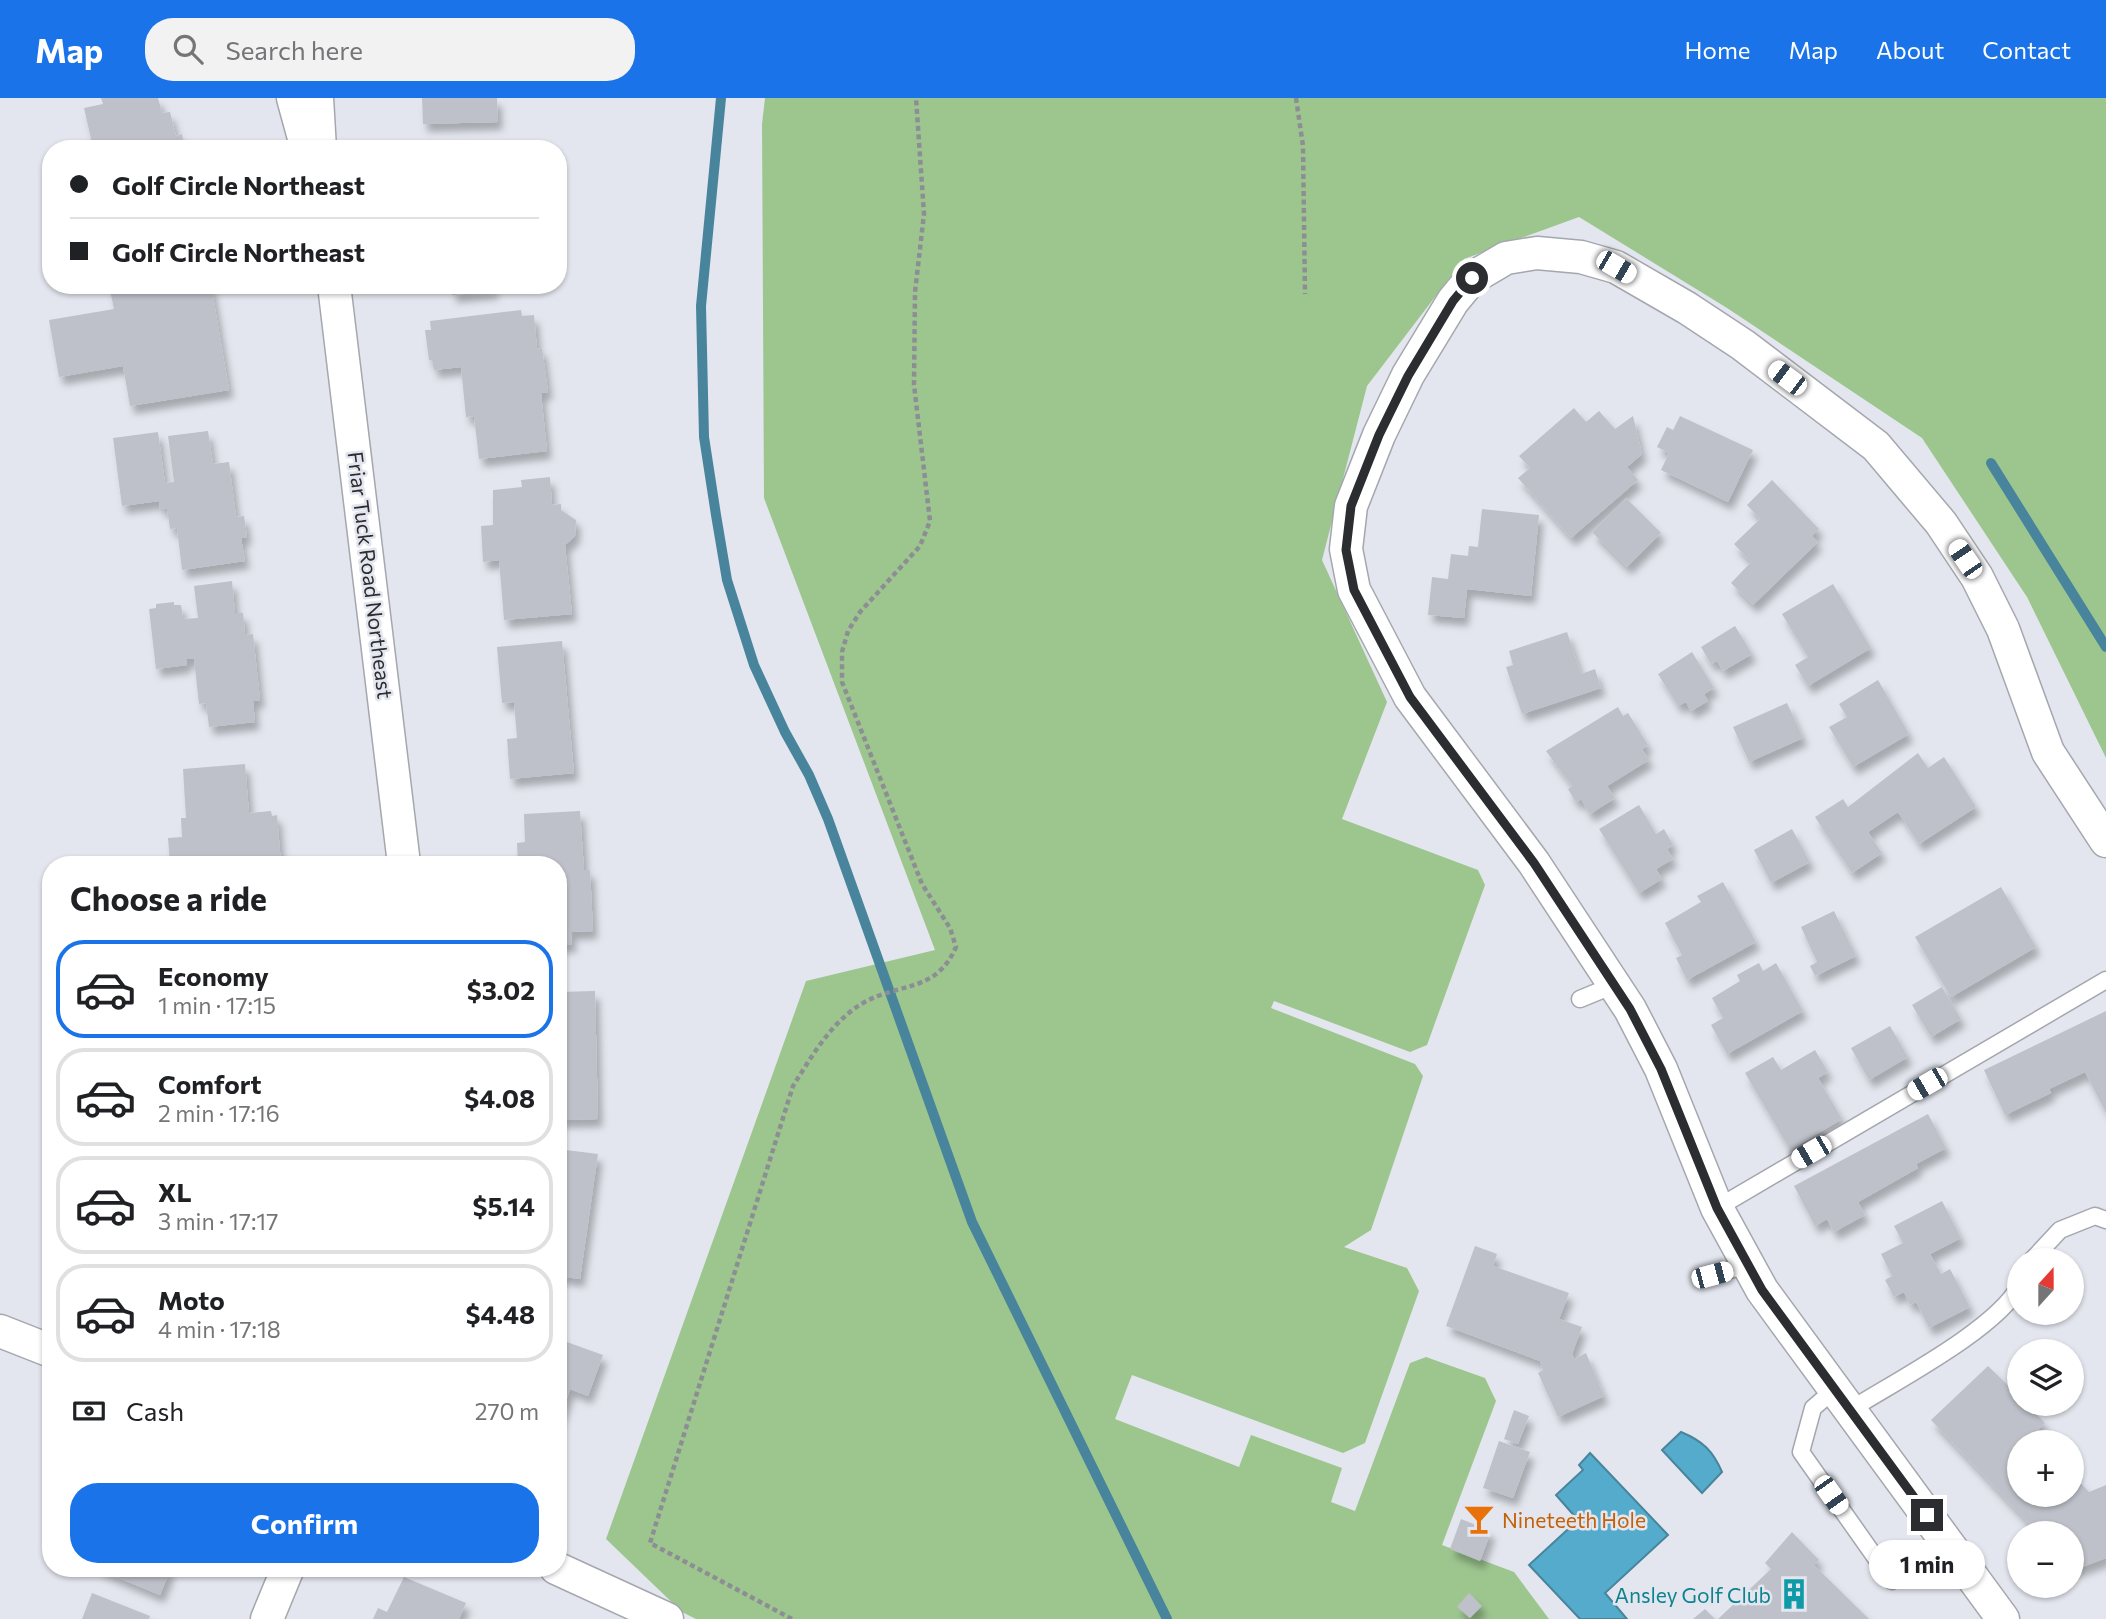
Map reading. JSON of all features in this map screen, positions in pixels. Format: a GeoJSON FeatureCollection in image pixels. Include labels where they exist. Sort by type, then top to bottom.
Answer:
{"type":"FeatureCollection","features":[{"type":"Feature","properties":{"kind":"street"},"geometry":{"type":"LineString","coordinates":[[293,98],[305,140]]}},
{"type":"Feature","properties":{"kind":"street"},"geometry":{"type":"LineString","coordinates":[[317,98],[319,140]]}},
{"type":"Feature","properties":{"kind":"street"},"geometry":{"type":"LineString","coordinates":[[2003,1619],[1762,1290],[1717,1208],[1661,1069],[1614,985],[1534,863],[1410,697],[1354,590],[1346,550],[1351,506],[1379,435],[1408,376],[1453,301],[1472,278],[1506,258],[1548,254],[1581,257],[1616,267],[1687,308],[1743,345],[1875,446],[1941,523],[1977,577],[2003,629],[2048,752],[2106,841]]}},
{"type":"Feature","properties":{"kind":"street","name":"Friar Tuck Road Northeast"},"geometry":{"type":"LineString","coordinates":[[335,294],[403,856]]}},
{"type":"Feature","properties":{"kind":"street"},"geometry":{"type":"LineString","coordinates":[[0,1331],[42,1347]]}},
{"type":"Feature","properties":{"kind":"street"},"geometry":{"type":"LineString","coordinates":[[567,1573],[667,1619]]}},
{"type":"Feature","properties":{"kind":"street"},"geometry":{"type":"LineString","coordinates":[[267,1619],[284,1577]]}},
{"type":"Feature","properties":{"kind":"lane"},"geometry":{"type":"LineString","coordinates":[[1717,1208],[2106,980]]}},
{"type":"Feature","properties":{"kind":"lane"},"geometry":{"type":"LineString","coordinates":[[1580,999],[1614,985]]}},
{"type":"Feature","properties":{"kind":"lane"},"geometry":{"type":"LineString","coordinates":[[2043,1248],[2060,1230],[2095,1216],[2106,1220]]}},
{"type":"Feature","properties":{"kind":"lane"},"geometry":{"type":"LineString","coordinates":[[1712,1275],[1748,1265]]}},
{"type":"Feature","properties":{"kind":"lane"},"geometry":{"type":"LineString","coordinates":[[1892,1581],[1801,1452],[1812,1408],[1842,1399],[1985,1325],[2007,1304]]}},
{"type":"Feature","properties":{"kind":"path"},"geometry":{"type":"LineString","coordinates":[[792,1619],[650,1543],[793,1086],[824,1037],[862,1004],[934,976],[947,966],[956,947],[950,928],[922,884],[842,682],[842,652],[848,631],[860,612],[920,546],[930,521],[914,385],[915,292],[924,214],[916,98]]}},
{"type":"Feature","properties":{"kind":"path"},"geometry":{"type":"LineString","coordinates":[[1296,98],[1303,146],[1305,294]]}},
{"type":"Feature","properties":{"kind":"green space"},"geometry":{"type":"Polygon","coordinates":[[[765,98],[2106,98],[2106,758],[2027,597],[1922,438],[1727,308],[1579,217],[1464,259],[1367,386],[1322,560],[1387,702],[1342,819],[1478,870],[1485,885],[1427,1045],[1410,1052],[1274,1001],[1271,1008],[1415,1064],[1423,1076],[1371,1230],[1344,1247],[1407,1268],[1419,1291],[1365,1443],[1343,1453],[1132,1375],[1115,1419],[1239,1467],[1251,1435],[1342,1468],[1331,1502],[1355,1511],[1410,1363],[1426,1357],[1485,1378],[1496,1401],[1442,1545],[1514,1572],[1549,1619],[696,1619],[682,1612],[606,1539],[806,981],[935,950],[764,498],[762,124],[765,98]]]}},
{"type":"Feature","properties":{"kind":"water"},"geometry":{"type":"Polygon","coordinates":[[[1681,1432],[1706,1448],[1722,1472],[1702,1493],[1662,1450],[1681,1432]]]}},
{"type":"Feature","properties":{"kind":"water"},"geometry":{"type":"Polygon","coordinates":[[[1590,1453],[1668,1535],[1605,1593],[1627,1619],[1580,1619],[1529,1565],[1578,1520],[1556,1495],[1583,1470],[1579,1465],[1590,1453]]]}},
{"type":"Feature","properties":{"kind":"building"},"geometry":{"type":"Polygon","coordinates":[[[101,98],[158,98],[162,113],[170,112],[176,136],[182,134],[183,140],[91,140],[84,108],[103,104],[101,98]]]}},
{"type":"Feature","properties":{"kind":"building"},"geometry":{"type":"Polygon","coordinates":[[[422,98],[497,98],[498,122],[423,124],[422,98]]]}},
{"type":"Feature","properties":{"kind":"building"},"geometry":{"type":"Polygon","coordinates":[[[111,294],[213,294],[229,390],[130,406],[123,366],[59,377],[49,320],[114,309],[111,294]]]}},
{"type":"Feature","properties":{"kind":"building"},"geometry":{"type":"Polygon","coordinates":[[[521,310],[522,316],[534,315],[537,349],[542,348],[548,392],[541,393],[547,451],[479,459],[474,416],[466,417],[461,367],[434,370],[432,360],[429,360],[425,330],[431,330],[430,321],[521,310]]]}},
{"type":"Feature","properties":{"kind":"building"},"geometry":{"type":"Polygon","coordinates":[[[1574,408],[1586,422],[1599,411],[1615,429],[1633,416],[1642,454],[1627,467],[1638,480],[1571,538],[1518,478],[1530,468],[1519,456],[1574,408]]]}},
{"type":"Feature","properties":{"kind":"building"},"geometry":{"type":"Polygon","coordinates":[[[1680,416],[1753,450],[1728,502],[1661,470],[1669,453],[1657,447],[1667,427],[1673,430],[1680,416]]]}},
{"type":"Feature","properties":{"kind":"building"},"geometry":{"type":"Polygon","coordinates":[[[208,431],[213,464],[229,462],[236,517],[244,516],[247,537],[241,538],[245,561],[182,570],[177,528],[170,529],[167,508],[160,509],[159,501],[122,506],[113,438],[158,432],[165,483],[174,482],[168,436],[208,431]]]}},
{"type":"Feature","properties":{"kind":"building"},"geometry":{"type":"Polygon","coordinates":[[[550,477],[552,505],[561,504],[561,510],[576,520],[575,536],[565,545],[572,614],[504,620],[499,560],[483,562],[481,526],[493,525],[493,490],[522,487],[521,480],[550,477]]]}},
{"type":"Feature","properties":{"kind":"building"},"geometry":{"type":"Polygon","coordinates":[[[1772,480],[1819,529],[1812,536],[1818,542],[1753,605],[1731,583],[1751,562],[1734,544],[1760,519],[1747,505],[1772,480]]]}},
{"type":"Feature","properties":{"kind":"building"},"geometry":{"type":"Polygon","coordinates":[[[1626,498],[1661,533],[1627,567],[1592,532],[1626,498]]]}},
{"type":"Feature","properties":{"kind":"building"},"geometry":{"type":"Polygon","coordinates":[[[1482,509],[1539,515],[1531,596],[1467,589],[1464,618],[1428,615],[1432,577],[1448,579],[1451,554],[1468,556],[1469,546],[1478,547],[1482,509]]]}},
{"type":"Feature","properties":{"kind":"building"},"geometry":{"type":"Polygon","coordinates":[[[232,581],[235,613],[243,613],[245,635],[253,634],[260,700],[253,701],[255,722],[209,727],[206,703],[199,704],[194,659],[186,659],[187,665],[156,669],[149,609],[156,608],[156,604],[174,602],[174,605],[181,605],[183,619],[198,618],[194,586],[232,581]]]}},
{"type":"Feature","properties":{"kind":"building"},"geometry":{"type":"Polygon","coordinates":[[[1833,584],[1871,648],[1808,686],[1795,665],[1808,657],[1782,614],[1833,584]]]}},
{"type":"Feature","properties":{"kind":"building"},"geometry":{"type":"Polygon","coordinates":[[[1735,626],[1752,654],[1723,671],[1717,661],[1711,664],[1701,647],[1735,626]]]}},
{"type":"Feature","properties":{"kind":"building"},"geometry":{"type":"Polygon","coordinates":[[[1567,632],[1581,674],[1595,669],[1601,688],[1522,714],[1506,667],[1513,665],[1509,651],[1567,632]]]}},
{"type":"Feature","properties":{"kind":"building"},"geometry":{"type":"Polygon","coordinates":[[[562,641],[574,773],[510,779],[507,739],[517,738],[514,702],[502,703],[497,647],[562,641]]]}},
{"type":"Feature","properties":{"kind":"building"},"geometry":{"type":"Polygon","coordinates":[[[1692,652],[1714,688],[1704,694],[1708,701],[1691,711],[1686,702],[1678,706],[1658,674],[1692,652]]]}},
{"type":"Feature","properties":{"kind":"building"},"geometry":{"type":"Polygon","coordinates":[[[1878,680],[1909,734],[1853,767],[1829,727],[1847,717],[1839,704],[1878,680]]]}},
{"type":"Feature","properties":{"kind":"building"},"geometry":{"type":"Polygon","coordinates":[[[1787,703],[1803,738],[1749,762],[1733,727],[1787,703]]]}},
{"type":"Feature","properties":{"kind":"building"},"geometry":{"type":"Polygon","coordinates":[[[1618,707],[1623,716],[1628,713],[1648,745],[1642,749],[1649,760],[1607,786],[1615,798],[1590,814],[1581,799],[1576,802],[1568,789],[1572,786],[1546,751],[1618,707]]]}},
{"type":"Feature","properties":{"kind":"building"},"geometry":{"type":"Polygon","coordinates":[[[1918,753],[1928,768],[1944,757],[1976,807],[1919,844],[1898,812],[1868,832],[1882,853],[1852,873],[1815,817],[1843,799],[1848,807],[1918,753]]]}},
{"type":"Feature","properties":{"kind":"building"},"geometry":{"type":"Polygon","coordinates":[[[245,764],[249,813],[271,811],[272,816],[277,815],[280,856],[169,856],[168,838],[182,837],[181,818],[186,818],[183,769],[245,764]]]}},
{"type":"Feature","properties":{"kind":"building"},"geometry":{"type":"Polygon","coordinates":[[[1639,805],[1656,834],[1664,829],[1673,845],[1667,849],[1673,859],[1656,869],[1662,879],[1639,893],[1599,829],[1639,805]]]}},
{"type":"Feature","properties":{"kind":"building"},"geometry":{"type":"Polygon","coordinates":[[[580,811],[584,870],[590,870],[593,931],[571,932],[572,945],[567,945],[567,856],[518,856],[517,843],[525,842],[524,814],[580,811]]]}},
{"type":"Feature","properties":{"kind":"building"},"geometry":{"type":"Polygon","coordinates":[[[1792,829],[1810,862],[1771,883],[1754,850],[1792,829]]]}},
{"type":"Feature","properties":{"kind":"building"},"geometry":{"type":"Polygon","coordinates":[[[1723,882],[1756,942],[1687,980],[1676,958],[1682,955],[1665,923],[1701,902],[1697,896],[1723,882]]]}},
{"type":"Feature","properties":{"kind":"building"},"geometry":{"type":"Polygon","coordinates":[[[2001,887],[2036,947],[1951,997],[1915,937],[2001,887]]]}},
{"type":"Feature","properties":{"kind":"building"},"geometry":{"type":"Polygon","coordinates":[[[1834,911],[1856,956],[1815,976],[1810,966],[1817,962],[1801,927],[1834,911]]]}},
{"type":"Feature","properties":{"kind":"building"},"geometry":{"type":"Polygon","coordinates":[[[1759,963],[1763,971],[1776,963],[1803,1011],[1727,1054],[1711,1025],[1723,1018],[1712,998],[1740,981],[1737,975],[1759,963]]]}},
{"type":"Feature","properties":{"kind":"building"},"geometry":{"type":"Polygon","coordinates":[[[1942,987],[1961,1019],[1931,1037],[1912,1005],[1942,987]]]}},
{"type":"Feature","properties":{"kind":"building"},"geometry":{"type":"Polygon","coordinates":[[[595,991],[598,1119],[567,1120],[567,992],[595,991]]]}},
{"type":"Feature","properties":{"kind":"building"},"geometry":{"type":"Polygon","coordinates":[[[2106,1011],[2106,1113],[2085,1072],[2049,1089],[2051,1093],[2005,1115],[1984,1070],[2106,1011]]]}},
{"type":"Feature","properties":{"kind":"building"},"geometry":{"type":"Polygon","coordinates":[[[1890,1026],[1908,1057],[1869,1080],[1851,1048],[1890,1026]]]}},
{"type":"Feature","properties":{"kind":"building"},"geometry":{"type":"Polygon","coordinates":[[[1815,1050],[1828,1072],[1818,1078],[1842,1119],[1790,1150],[1745,1073],[1773,1057],[1781,1070],[1815,1050]]]}},
{"type":"Feature","properties":{"kind":"building"},"geometry":{"type":"Polygon","coordinates":[[[1928,1114],[1946,1148],[1916,1164],[1918,1168],[1858,1202],[1865,1215],[1834,1232],[1827,1219],[1815,1226],[1794,1186],[1928,1114]]]}},
{"type":"Feature","properties":{"kind":"building"},"geometry":{"type":"Polygon","coordinates":[[[567,1150],[598,1154],[580,1279],[567,1277],[567,1150]]]}},
{"type":"Feature","properties":{"kind":"building"},"geometry":{"type":"Polygon","coordinates":[[[1942,1201],[1961,1238],[1930,1254],[1941,1274],[1950,1269],[1970,1307],[1929,1328],[1916,1302],[1910,1305],[1904,1292],[1894,1297],[1885,1280],[1892,1276],[1881,1254],[1903,1243],[1894,1226],[1942,1201]]]}},
{"type":"Feature","properties":{"kind":"building"},"geometry":{"type":"Polygon","coordinates":[[[1475,1246],[1497,1254],[1493,1266],[1569,1293],[1559,1319],[1582,1327],[1572,1354],[1574,1359],[1586,1353],[1604,1396],[1558,1417],[1538,1373],[1543,1370],[1540,1361],[1446,1326],[1475,1246]]]}},
{"type":"Feature","properties":{"kind":"building"},"geometry":{"type":"Polygon","coordinates":[[[567,1342],[603,1355],[588,1396],[570,1389],[567,1398],[567,1342]]]}},
{"type":"Feature","properties":{"kind":"building"},"geometry":{"type":"Polygon","coordinates":[[[1988,1366],[2007,1384],[2007,1416],[2038,1416],[2045,1423],[2038,1430],[2007,1430],[2007,1500],[1931,1420],[1988,1366]]]}},
{"type":"Feature","properties":{"kind":"building"},"geometry":{"type":"Polygon","coordinates":[[[1514,1410],[1529,1416],[1518,1444],[1504,1439],[1514,1410]]]}},
{"type":"Feature","properties":{"kind":"building"},"geometry":{"type":"Polygon","coordinates":[[[1499,1441],[1530,1452],[1513,1498],[1483,1488],[1499,1441]]]}},
{"type":"Feature","properties":{"kind":"building"},"geometry":{"type":"Polygon","coordinates":[[[2106,1485],[2106,1558],[2084,1566],[2084,1521],[2027,1521],[2013,1507],[2084,1507],[2084,1487],[2089,1492],[2106,1485]]]}},
{"type":"Feature","properties":{"kind":"building"},"geometry":{"type":"Polygon","coordinates":[[[1461,1519],[1491,1531],[1480,1561],[1450,1549],[1461,1519]]]}},
{"type":"Feature","properties":{"kind":"building","name":"Ansley Golf Club"},"geometry":{"type":"Polygon","coordinates":[[[1792,1532],[1819,1560],[1814,1565],[1869,1619],[1718,1619],[1771,1569],[1765,1563],[1792,1532]]]}},
{"type":"Feature","properties":{"kind":"building"},"geometry":{"type":"Polygon","coordinates":[[[117,1577],[167,1577],[160,1595],[117,1577]]]}},
{"type":"Feature","properties":{"kind":"building"},"geometry":{"type":"Polygon","coordinates":[[[404,1577],[466,1603],[459,1619],[373,1619],[378,1608],[387,1612],[404,1577]]]}},
{"type":"Feature","properties":{"kind":"building"},"geometry":{"type":"Polygon","coordinates":[[[92,1593],[150,1616],[149,1619],[82,1619],[92,1593]]]}},
{"type":"Feature","properties":{"kind":"building"},"geometry":{"type":"Polygon","coordinates":[[[1469,1593],[1482,1606],[1470,1618],[1457,1607],[1469,1593]]]}},
{"type":"Feature","properties":{"kind":"building","name":"Ansley Golf Club"},"geometry":{"type":"Polygon","coordinates":[[[1705,1609],[1715,1619],[1693,1619],[1705,1609]]]}},
{"type":"Feature","properties":{"kind":"waterway"},"geometry":{"type":"LineString","coordinates":[[721,98],[701,306],[704,437],[727,580],[754,665],[828,819],[972,1222],[1167,1619]]}},
{"type":"Feature","properties":{"kind":"waterway"},"geometry":{"type":"LineString","coordinates":[[1991,463],[2106,647]]}},
{"type":"Feature","properties":{"kind":"place","name":"Nineteeth Hole"},"geometry":{"type":"Point","coordinates":[1479,1519]}},
{"type":"Feature","properties":{"kind":"place","name":"Ansley Golf Club"},"geometry":{"type":"Point","coordinates":[1794,1594]}},
{"type":"Feature","properties":{"kind":"route"},"geometry":{"type":"LineString","coordinates":[[1472,278],[1453,301],[1408,376],[1379,435],[1351,506],[1346,550],[1354,590],[1410,697],[1534,863],[1630,1009],[1661,1069],[1717,1208],[1762,1290],[1927,1515]]}}]}
